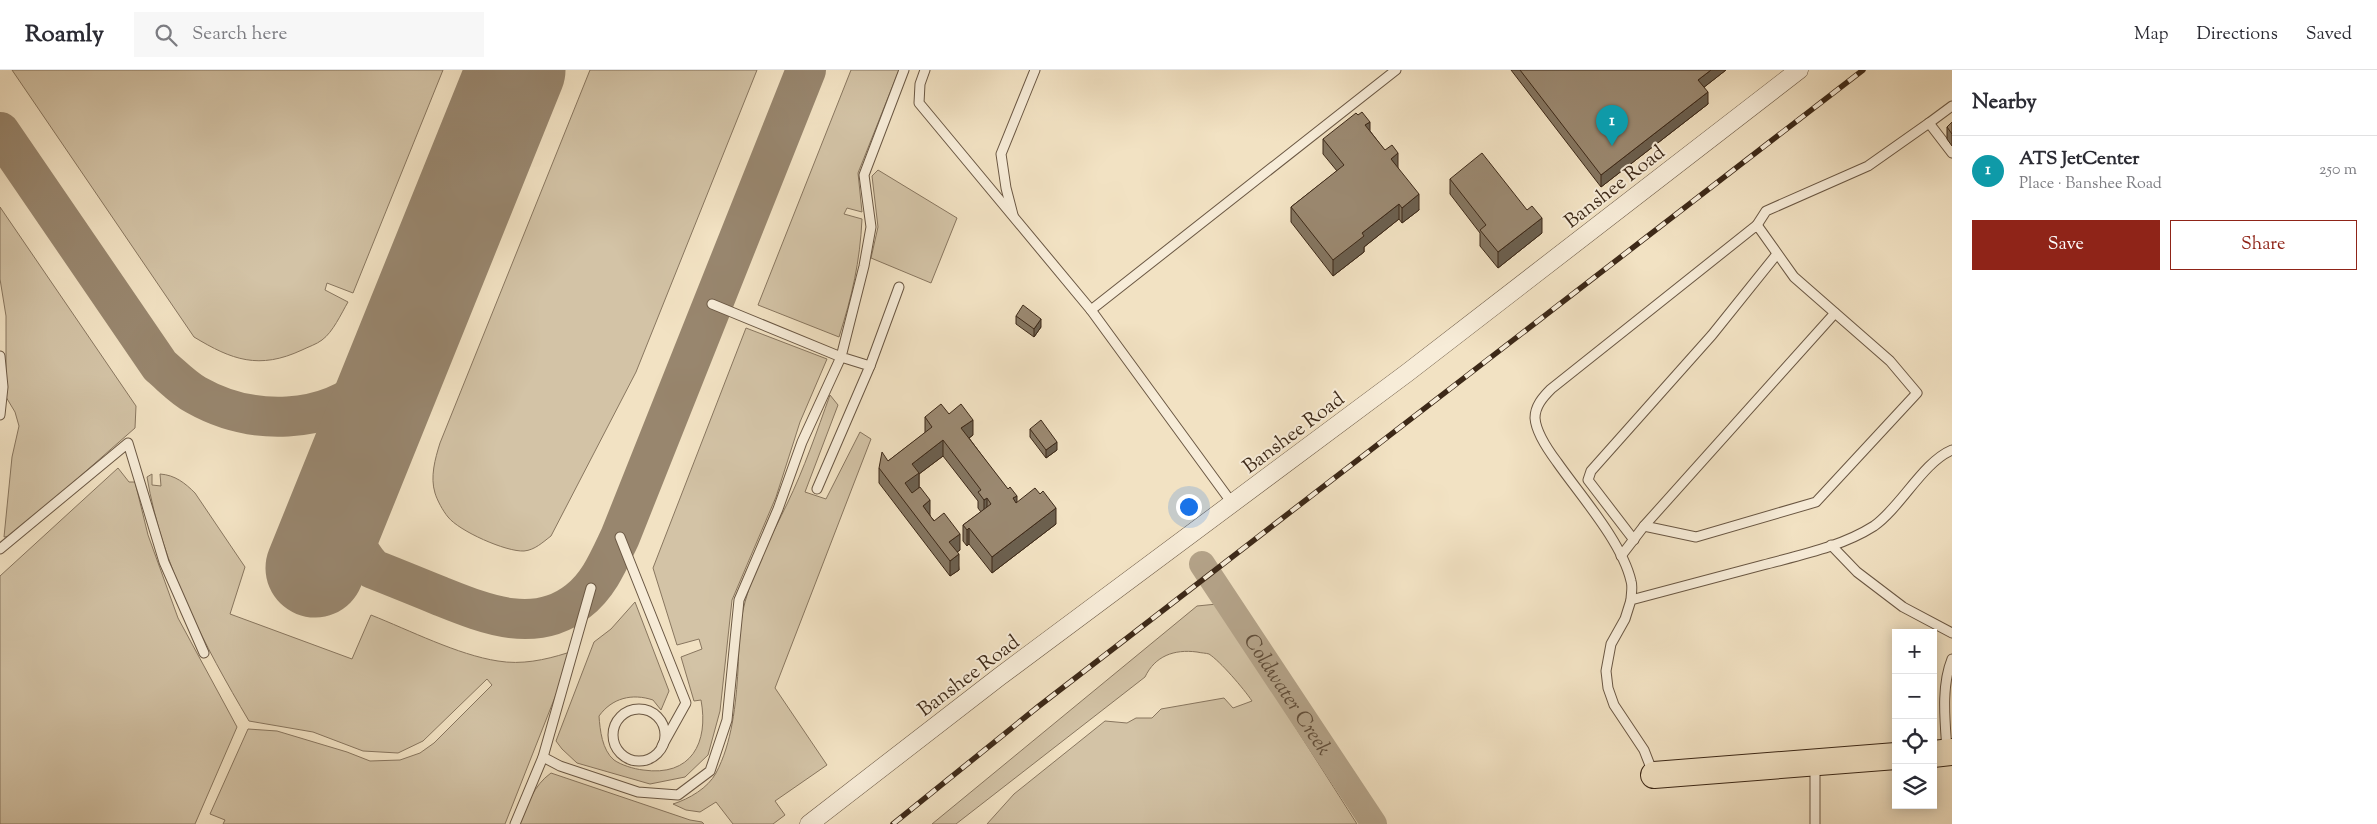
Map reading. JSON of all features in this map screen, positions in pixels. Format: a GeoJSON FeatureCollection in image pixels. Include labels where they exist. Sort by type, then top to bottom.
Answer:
{"type":"FeatureCollection","features":[{"type":"Feature","properties":{"kind":"main road"},"geometry":{"type":"LineString","coordinates":[[1654,775],[1892,756]]}},
{"type":"Feature","properties":{"kind":"street","name":"Banshee Road"},"geometry":{"type":"LineString","coordinates":[[809,824],[999,678],[1407,373],[1799,70]]}},
{"type":"Feature","properties":{"kind":"lane"},"geometry":{"type":"LineString","coordinates":[[543,757],[560,766],[638,792],[678,795],[710,771],[727,720],[739,600],[778,508],[802,442],[841,357],[864,266],[871,227],[864,175],[904,70]]}},
{"type":"Feature","properties":{"kind":"lane"},"geometry":{"type":"LineString","coordinates":[[925,70],[920,84],[919,103],[1014,220],[1091,310],[1232,503]]}},
{"type":"Feature","properties":{"kind":"lane"},"geometry":{"type":"LineString","coordinates":[[1014,220],[1006,188],[1001,154],[1034,70]]}},
{"type":"Feature","properties":{"kind":"lane"},"geometry":{"type":"LineString","coordinates":[[1091,310],[1396,70]]}},
{"type":"Feature","properties":{"kind":"lane"},"geometry":{"type":"LineString","coordinates":[[1654,775],[1644,750],[1614,705],[1608,688],[1606,671],[1611,644],[1625,620],[1631,600],[1632,583],[1621,556],[1540,434],[1535,419],[1540,401],[1551,389],[1757,225],[1766,211],[1868,166],[1952,106]]}},
{"type":"Feature","properties":{"kind":"lane"},"geometry":{"type":"LineString","coordinates":[[1929,123],[1952,153]]}},
{"type":"Feature","properties":{"kind":"lane"},"geometry":{"type":"LineString","coordinates":[[1644,526],[1696,536],[1816,502],[1917,394],[1890,361],[1794,277],[1757,225]]}},
{"type":"Feature","properties":{"kind":"lane"},"geometry":{"type":"LineString","coordinates":[[1634,540],[1588,480],[1591,470],[1712,335],[1777,254]]}},
{"type":"Feature","properties":{"kind":"lane"},"geometry":{"type":"LineString","coordinates":[[817,489],[870,366],[899,287]]}},
{"type":"Feature","properties":{"kind":"lane"},"geometry":{"type":"LineString","coordinates":[[712,304],[841,357],[870,366]]}},
{"type":"Feature","properties":{"kind":"lane"},"geometry":{"type":"LineString","coordinates":[[1621,556],[1644,526],[1835,313]]}},
{"type":"Feature","properties":{"kind":"lane"},"geometry":{"type":"LineString","coordinates":[[0,356],[3,387],[0,415]]}},
{"type":"Feature","properties":{"kind":"lane"},"geometry":{"type":"LineString","coordinates":[[0,549],[128,442],[164,562],[204,653]]}},
{"type":"Feature","properties":{"kind":"lane"},"geometry":{"type":"LineString","coordinates":[[1631,600],[1808,553],[1855,536],[1875,525],[1898,503],[1941,454],[1952,450]]}},
{"type":"Feature","properties":{"kind":"lane"},"geometry":{"type":"LineString","coordinates":[[620,537],[686,703],[662,746],[650,758],[633,761],[618,752],[614,744],[614,727],[618,719],[632,710],[648,711],[661,722],[664,729],[662,746]]}},
{"type":"Feature","properties":{"kind":"lane"},"geometry":{"type":"LineString","coordinates":[[1831,545],[1857,572],[1903,607],[1952,633]]}},
{"type":"Feature","properties":{"kind":"lane"},"geometry":{"type":"LineString","coordinates":[[515,824],[543,757],[591,588]]}},
{"type":"Feature","properties":{"kind":"lane"},"geometry":{"type":"LineString","coordinates":[[1944,753],[1947,671],[1952,659]]}},
{"type":"Feature","properties":{"kind":"lane"},"geometry":{"type":"LineString","coordinates":[[1815,762],[1815,824]]}},
{"type":"Feature","properties":{"kind":"shaded area"},"geometry":{"type":"Polygon","coordinates":[[[12,70],[443,70],[353,293],[327,283],[325,290],[348,302],[330,332],[315,344],[287,356],[259,361],[246,360],[221,352],[194,337],[12,70]]]}},
{"type":"Feature","properties":{"kind":"shaded area"},"geometry":{"type":"Polygon","coordinates":[[[590,70],[757,70],[636,372],[551,536],[532,549],[516,550],[483,540],[454,523],[448,517],[435,493],[433,481],[436,455],[590,70]]]}},
{"type":"Feature","properties":{"kind":"shaded area"},"geometry":{"type":"Polygon","coordinates":[[[851,70],[899,70],[858,173],[862,212],[847,208],[844,214],[862,219],[855,279],[839,337],[758,305],[851,70]]]}},
{"type":"Feature","properties":{"kind":"shaded area"},"geometry":{"type":"Polygon","coordinates":[[[878,170],[957,218],[931,283],[871,258],[878,227],[872,176],[878,170]]]}},
{"type":"Feature","properties":{"kind":"shaded area"},"geometry":{"type":"Polygon","coordinates":[[[0,207],[136,406],[135,428],[12,536],[4,537],[12,457],[19,426],[15,412],[6,397],[6,316],[0,279],[0,207]]]}},
{"type":"Feature","properties":{"kind":"shaded area"},"geometry":{"type":"Polygon","coordinates":[[[746,328],[827,359],[800,422],[776,497],[732,600],[720,711],[708,755],[685,777],[650,784],[577,763],[556,741],[594,642],[611,629],[635,602],[669,691],[661,710],[653,700],[638,697],[616,701],[610,705],[599,716],[604,745],[614,760],[624,765],[632,768],[660,771],[673,768],[685,762],[693,754],[699,743],[703,716],[701,700],[694,701],[681,657],[702,649],[699,639],[677,645],[653,568],[746,328]]]}},
{"type":"Feature","properties":{"kind":"shaded area"},"geometry":{"type":"Polygon","coordinates":[[[830,395],[838,405],[805,492],[826,499],[860,432],[871,439],[775,688],[827,765],[775,801],[785,815],[773,824],[733,824],[716,802],[700,812],[686,810],[673,804],[692,796],[713,778],[726,749],[734,710],[740,627],[745,602],[758,564],[799,477],[830,395]]]}},
{"type":"Feature","properties":{"kind":"shaded area"},"geometry":{"type":"Polygon","coordinates":[[[118,468],[129,482],[135,482],[148,535],[178,618],[237,727],[195,824],[0,824],[0,576],[118,468]]]}},
{"type":"Feature","properties":{"kind":"shaded area"},"geometry":{"type":"Polygon","coordinates":[[[152,474],[152,485],[161,486],[160,474],[179,480],[195,493],[245,567],[230,614],[352,659],[371,615],[450,648],[483,658],[507,662],[524,662],[542,660],[567,653],[570,655],[505,824],[223,824],[225,820],[210,814],[248,729],[277,731],[347,752],[370,761],[400,760],[420,753],[434,743],[492,685],[487,679],[423,741],[398,753],[363,751],[313,732],[249,721],[201,634],[174,573],[154,510],[147,477],[152,474]]]}},
{"type":"Feature","properties":{"kind":"shaded area"},"geometry":{"type":"Polygon","coordinates":[[[1217,604],[1357,824],[987,824],[1014,794],[1105,721],[1127,723],[1136,718],[1152,718],[1161,709],[1224,698],[1233,708],[1252,701],[1232,676],[1209,654],[1189,651],[1173,653],[1160,659],[1145,677],[956,824],[932,824],[1197,606],[1217,604]]]}},
{"type":"Feature","properties":{"kind":"shaded area"},"geometry":{"type":"Polygon","coordinates":[[[551,773],[704,824],[519,824],[535,790],[551,773]]]}},
{"type":"Feature","properties":{"kind":"building"},"geometry":{"type":"Polygon","coordinates":[[[1520,70],[1711,70],[1698,80],[1708,92],[1601,175],[1520,70]]]}},
{"type":"Feature","properties":{"kind":"building"},"geometry":{"type":"Polygon","coordinates":[[[1362,112],[1370,122],[1365,125],[1385,150],[1392,145],[1398,153],[1391,159],[1419,194],[1402,208],[1399,204],[1362,233],[1364,236],[1333,260],[1291,207],[1344,165],[1323,139],[1356,113],[1358,115],[1362,112]]]}},
{"type":"Feature","properties":{"kind":"building"},"geometry":{"type":"Polygon","coordinates":[[[1952,122],[1952,134],[1947,127],[1952,122]]]}},
{"type":"Feature","properties":{"kind":"building"},"geometry":{"type":"Polygon","coordinates":[[[1482,153],[1527,210],[1532,206],[1542,218],[1498,252],[1480,230],[1486,225],[1450,179],[1482,153]]]}},
{"type":"Feature","properties":{"kind":"building"},"geometry":{"type":"Polygon","coordinates":[[[1023,305],[1041,319],[1034,329],[1016,316],[1023,305]]]}},
{"type":"Feature","properties":{"kind":"building"},"geometry":{"type":"Polygon","coordinates":[[[941,404],[949,414],[961,404],[973,420],[961,428],[1008,489],[1010,487],[1017,496],[1013,498],[1016,503],[1035,488],[1040,494],[1043,491],[1056,508],[992,557],[969,528],[967,530],[963,525],[991,504],[987,498],[984,500],[978,492],[981,490],[943,440],[912,464],[919,473],[905,483],[912,493],[920,487],[930,500],[923,506],[934,521],[944,513],[960,534],[949,542],[959,554],[950,561],[879,468],[882,452],[888,461],[932,427],[925,417],[941,404]]]}},
{"type":"Feature","properties":{"kind":"building"},"geometry":{"type":"Polygon","coordinates":[[[1041,420],[1057,442],[1046,450],[1030,429],[1041,420]]]}},
{"type":"Feature","properties":{"kind":"waterway","name":"Coldwater Creek"},"geometry":{"type":"LineString","coordinates":[[1202,564],[1374,824]]}},
{"type":"Feature","properties":{"kind":"taxiway"},"geometry":{"type":"LineString","coordinates":[[345,495],[347,516],[352,535],[360,553],[373,569],[457,603],[510,618],[545,617],[562,611],[585,595],[603,572],[620,537],[806,70]]}},
{"type":"Feature","properties":{"kind":"taxiway"},"geometry":{"type":"LineString","coordinates":[[0,132],[160,366],[191,392],[217,405],[240,412],[288,417],[333,407],[354,396],[373,381],[390,361],[414,326]]}},
{"type":"Feature","properties":{"kind":"runway"},"geometry":{"type":"LineString","coordinates":[[315,568],[516,70]]}},
{"type":"Feature","properties":{"kind":"railway"},"geometry":{"type":"LineString","coordinates":[[893,824],[1039,706],[1863,70]]}},
{"type":"Feature","properties":{"kind":"place","name":"ATS JetCenter"},"geometry":{"type":"Point","coordinates":[1612,146]}}]}
